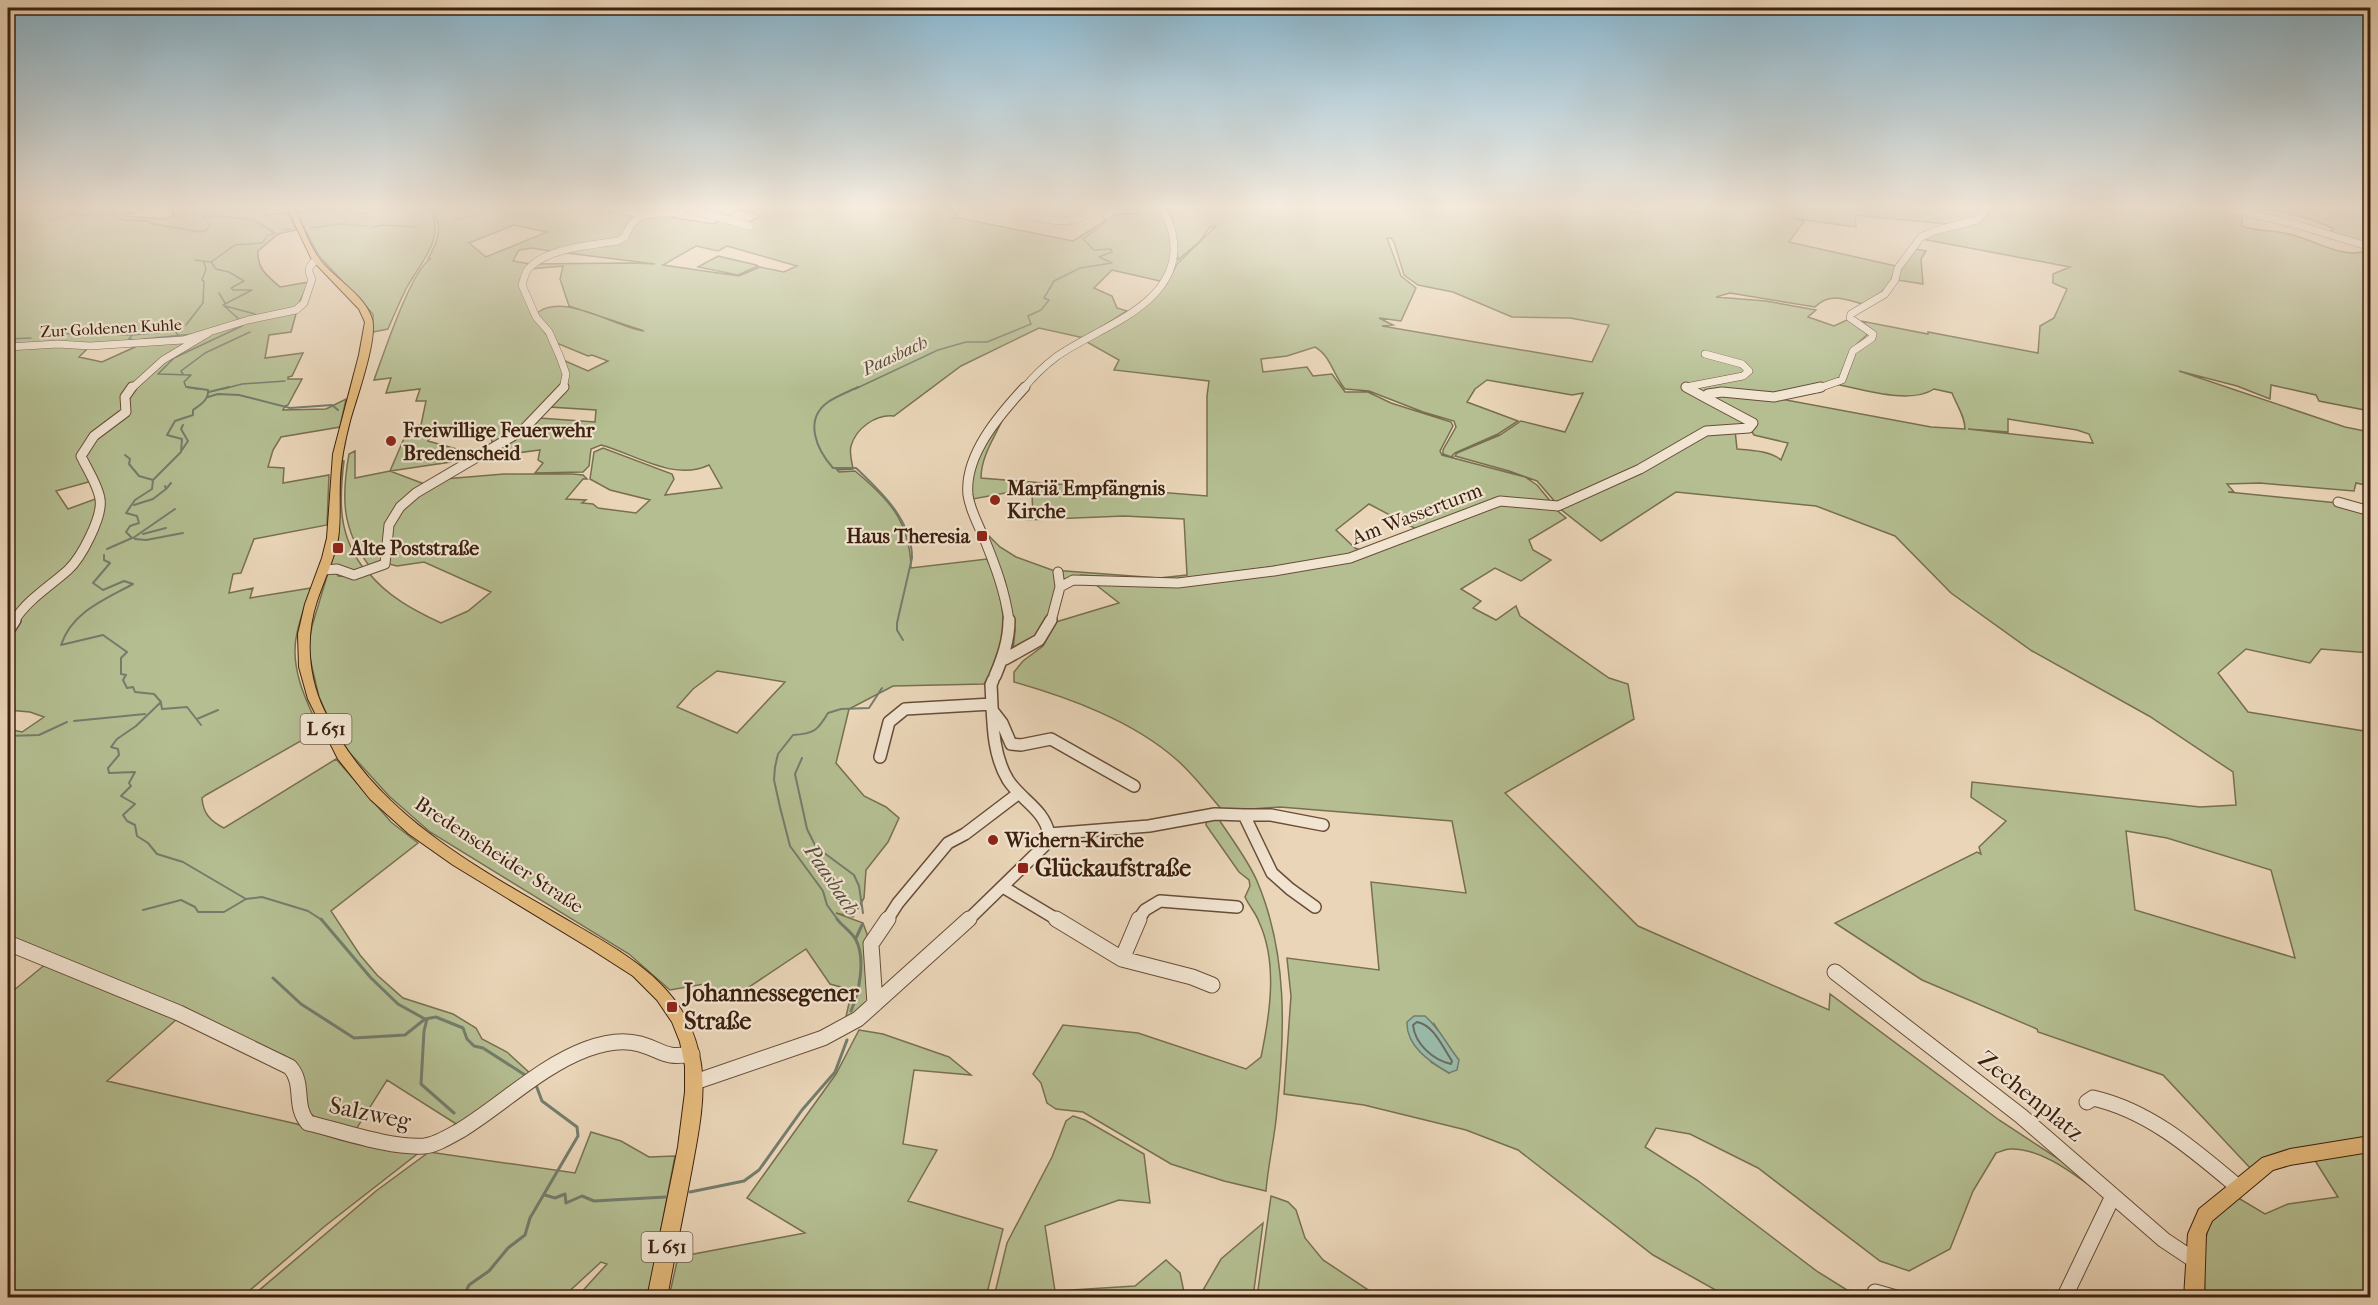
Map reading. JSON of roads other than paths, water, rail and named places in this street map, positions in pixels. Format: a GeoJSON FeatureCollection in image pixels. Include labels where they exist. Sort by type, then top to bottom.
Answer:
{"type":"FeatureCollection","features":[{"type":"Feature","properties":{"kind":"main road","name":"Bredenscheider Straße"},"geometry":{"type":"LineString","coordinates":[[324,268],[363,308],[369,322],[338,454],[331,543],[306,621],[304,665],[307,681],[321,720],[344,758],[383,803],[415,831],[625,962],[646,978],[676,1014],[692,1054],[694,1082],[690,1132],[657,1298]]}},
{"type":"Feature","properties":{"kind":"main road"},"geometry":{"type":"LineString","coordinates":[[2194,1298],[2197,1234],[2205,1215],[2268,1164],[2278,1160],[2370,1144]]}},
{"type":"Feature","properties":{"kind":"street","name":"Zur Goldenen Kuhle"},"geometry":{"type":"LineString","coordinates":[[8,347],[174,341],[298,309],[304,303],[312,279],[308,272],[309,268]]}},
{"type":"Feature","properties":{"kind":"street"},"geometry":{"type":"LineString","coordinates":[[323,570],[337,569],[350,575],[385,564],[389,525],[400,507],[420,491],[523,430],[564,388],[566,374],[560,357],[549,332],[536,316],[522,285],[528,268]]}},
{"type":"Feature","properties":{"kind":"street"},"geometry":{"type":"LineString","coordinates":[[1049,834],[1044,817],[1008,780],[998,756],[991,685],[1005,659],[1011,627],[1005,596],[996,568],[970,503],[970,471],[991,430],[1047,364],[1114,322],[1167,281],[1173,268]]}},
{"type":"Feature","properties":{"kind":"street"},"geometry":{"type":"LineString","coordinates":[[1708,399],[1708,394],[1717,392],[1760,398],[1772,397],[1820,388],[1842,380],[1848,369],[1852,351],[1872,338],[1873,334],[1850,318],[1851,314],[1885,294],[1895,280],[1898,268]]}},
{"type":"Feature","properties":{"kind":"street"},"geometry":{"type":"LineString","coordinates":[[8,632],[24,606],[70,568],[92,532],[98,514],[99,499],[81,456],[86,446],[102,430],[126,412],[125,398],[135,382],[166,357],[210,332]]}},
{"type":"Feature","properties":{"kind":"street","name":"Am Wasserturm"},"geometry":{"type":"LineString","coordinates":[[1060,587],[1076,579],[1178,583],[1274,572],[1360,555],[1500,501],[1558,506],[1640,469],[1707,431],[1747,429],[1752,426],[1752,422],[1746,417],[1686,387],[1743,376],[1749,371],[1742,364],[1705,354]]}},
{"type":"Feature","properties":{"kind":"street"},"geometry":{"type":"LineString","coordinates":[[2338,502],[2370,511]]}},
{"type":"Feature","properties":{"kind":"street"},"geometry":{"type":"LineString","coordinates":[[1005,659],[1031,647],[1046,635],[1060,587],[1058,572]]}},
{"type":"Feature","properties":{"kind":"street"},"geometry":{"type":"LineString","coordinates":[[880,757],[889,718],[896,712],[905,709],[992,707]]}},
{"type":"Feature","properties":{"kind":"street"},"geometry":{"type":"LineString","coordinates":[[992,707],[1011,744],[1023,745],[1044,738],[1051,739],[1134,786]]}},
{"type":"Feature","properties":{"kind":"street"},"geometry":{"type":"LineString","coordinates":[[875,1004],[871,944],[898,903],[948,843],[958,840],[989,812],[1019,793]]}},
{"type":"Feature","properties":{"kind":"street"},"geometry":{"type":"LineString","coordinates":[[1049,834],[1149,826],[1215,814],[1271,815],[1323,825]]}},
{"type":"Feature","properties":{"kind":"street"},"geometry":{"type":"LineString","coordinates":[[1244,815],[1256,833],[1269,867],[1283,883],[1315,908]]}},
{"type":"Feature","properties":{"kind":"street"},"geometry":{"type":"LineString","coordinates":[[694,1082],[823,1038],[858,1019],[1032,859],[1049,834]]}},
{"type":"Feature","properties":{"kind":"street"},"geometry":{"type":"LineString","coordinates":[[1003,887],[1122,959],[1192,977],[1212,985]]}},
{"type":"Feature","properties":{"kind":"street"},"geometry":{"type":"LineString","coordinates":[[1122,959],[1142,912],[1150,904],[1160,901],[1237,907]]}},
{"type":"Feature","properties":{"kind":"street","name":"Salzweg"},"geometry":{"type":"LineString","coordinates":[[8,943],[179,1013],[290,1066],[299,1078],[300,1114],[303,1119],[314,1126],[406,1146],[427,1146],[440,1142],[480,1118],[572,1055],[607,1043],[621,1041],[641,1044],[664,1055],[676,1057],[692,1054]]}},
{"type":"Feature","properties":{"kind":"street","name":"Zechenplatz"},"geometry":{"type":"LineString","coordinates":[[1835,972],[2020,1116],[2164,1240],[2194,1260]]}},
{"type":"Feature","properties":{"kind":"street"},"geometry":{"type":"LineString","coordinates":[[2087,1102],[2092,1098],[2121,1105],[2178,1140],[2238,1187]]}},
{"type":"Feature","properties":{"kind":"street"},"geometry":{"type":"LineString","coordinates":[[2064,1298],[2113,1196]]}},
{"type":"Feature","properties":{"kind":"street"},"geometry":{"type":"LineString","coordinates":[[1875,1292],[1896,1298]]}},
{"type":"Feature","properties":{"kind":"water"},"geometry":{"type":"Polygon","coordinates":[[[1414,1016],[1425,1016],[1435,1026],[1459,1060],[1457,1070],[1449,1073],[1434,1064],[1415,1046],[1410,1039],[1407,1022],[1414,1016]]]}},
{"type":"Feature","properties":{"kind":"waterway"},"geometry":{"type":"LineString","coordinates":[[186,325],[203,303],[204,281],[202,280],[206,268]]}},
{"type":"Feature","properties":{"kind":"waterway"},"geometry":{"type":"LineString","coordinates":[[215,268],[229,272],[244,281],[231,288],[233,290],[252,290],[223,305],[240,320]]}},
{"type":"Feature","properties":{"kind":"waterway","name":"Paasbach"},"geometry":{"type":"LineString","coordinates":[[855,389],[938,350],[966,342],[987,342],[1031,324],[1028,316],[1041,310],[1049,300],[1044,298],[1054,281],[1081,268]]}},
{"type":"Feature","properties":{"kind":"waterway"},"geometry":{"type":"LineString","coordinates":[[219,293],[225,303]]}},
{"type":"Feature","properties":{"kind":"waterway"},"geometry":{"type":"LineString","coordinates":[[225,306],[255,314],[256,317]]}},
{"type":"Feature","properties":{"kind":"waterway"},"geometry":{"type":"LineString","coordinates":[[198,389],[186,387],[184,382],[191,375],[158,374],[174,358],[242,326],[242,323]]}},
{"type":"Feature","properties":{"kind":"waterway"},"geometry":{"type":"LineString","coordinates":[[132,335],[175,331],[178,335]]}},
{"type":"Feature","properties":{"kind":"waterway"},"geometry":{"type":"LineString","coordinates":[[183,374],[181,371],[205,353],[250,332]]}},
{"type":"Feature","properties":{"kind":"waterway"},"geometry":{"type":"LineString","coordinates":[[44,336],[77,333],[132,335]]}},
{"type":"Feature","properties":{"kind":"waterway"},"geometry":{"type":"LineString","coordinates":[[143,339],[194,334]]}},
{"type":"Feature","properties":{"kind":"waterway"},"geometry":{"type":"LineString","coordinates":[[132,335],[129,339],[135,340]]}},
{"type":"Feature","properties":{"kind":"waterway"},"geometry":{"type":"LineString","coordinates":[[8,339],[31,338]]}},
{"type":"Feature","properties":{"kind":"waterway"},"geometry":{"type":"LineString","coordinates":[[223,389],[242,384],[285,381]]}},
{"type":"Feature","properties":{"kind":"waterway"},"geometry":{"type":"LineString","coordinates":[[153,480],[181,452],[182,439],[167,435],[175,421],[193,415],[193,410],[207,397],[208,390],[187,387]]}},
{"type":"Feature","properties":{"kind":"waterway"},"geometry":{"type":"LineString","coordinates":[[209,392],[229,387]]}},
{"type":"Feature","properties":{"kind":"waterway","name":"Paasbach"},"geometry":{"type":"LineString","coordinates":[[858,387],[831,400],[820,409],[814,426],[815,435],[822,453],[833,468],[856,468],[885,497],[907,531],[912,558],[897,623],[897,630],[903,640]]}},
{"type":"Feature","properties":{"kind":"waterway"},"geometry":{"type":"LineString","coordinates":[[208,397],[218,394],[239,395],[290,408],[332,405],[338,410]]}},
{"type":"Feature","properties":{"kind":"waterway"},"geometry":{"type":"LineString","coordinates":[[182,450],[188,441],[181,429],[183,425]]}},
{"type":"Feature","properties":{"kind":"waterway"},"geometry":{"type":"LineString","coordinates":[[125,455],[130,459],[129,464],[139,476],[153,480]]}},
{"type":"Feature","properties":{"kind":"waterway"},"geometry":{"type":"LineString","coordinates":[[107,549],[132,538],[126,532],[130,526],[139,523],[137,516],[126,513],[135,500],[152,489],[153,480]]}},
{"type":"Feature","properties":{"kind":"waterway"},"geometry":{"type":"LineString","coordinates":[[166,489],[171,483]]}},
{"type":"Feature","properties":{"kind":"waterway"},"geometry":{"type":"LineString","coordinates":[[134,505],[153,499],[166,489]]}},
{"type":"Feature","properties":{"kind":"waterway"},"geometry":{"type":"LineString","coordinates":[[133,538],[175,509]]}},
{"type":"Feature","properties":{"kind":"waterway"},"geometry":{"type":"LineString","coordinates":[[143,534],[166,528]]}},
{"type":"Feature","properties":{"kind":"waterway"},"geometry":{"type":"LineString","coordinates":[[135,539],[146,540],[183,533]]}},
{"type":"Feature","properties":{"kind":"waterway"},"geometry":{"type":"LineString","coordinates":[[104,555],[104,560],[110,563],[93,583],[103,590],[124,581],[133,584],[81,615],[66,634],[61,645],[103,635],[127,652],[121,658],[121,674],[126,675],[123,680],[127,688],[133,687],[135,692],[154,694],[161,702],[136,726],[117,739],[111,747],[118,749],[119,755],[108,768],[109,773],[135,772],[129,783],[131,786],[121,796],[135,804],[123,815],[127,821],[135,825],[137,836],[148,843],[157,854],[183,862],[246,899]]}},
{"type":"Feature","properties":{"kind":"waterway","name":"Paasbach"},"geometry":{"type":"LineString","coordinates":[[838,920],[827,905],[823,891],[790,846],[774,780],[775,767],[778,754],[793,735],[806,734],[815,730],[828,713],[841,709],[869,708],[882,688]]}},
{"type":"Feature","properties":{"kind":"waterway"},"geometry":{"type":"LineString","coordinates":[[161,703],[162,709],[187,707],[201,725]]}},
{"type":"Feature","properties":{"kind":"waterway"},"geometry":{"type":"LineString","coordinates":[[197,719],[218,710]]}},
{"type":"Feature","properties":{"kind":"waterway"},"geometry":{"type":"LineString","coordinates":[[74,721],[145,714]]}},
{"type":"Feature","properties":{"kind":"waterway"},"geometry":{"type":"LineString","coordinates":[[8,736],[39,735],[67,722]]}},
{"type":"Feature","properties":{"kind":"waterway"},"geometry":{"type":"LineString","coordinates":[[802,758],[795,774],[807,829],[816,847],[854,875],[859,886],[863,913]]}},
{"type":"Feature","properties":{"kind":"waterway"},"geometry":{"type":"LineString","coordinates":[[246,899],[262,897],[308,911],[322,920]]}},
{"type":"Feature","properties":{"kind":"waterway"},"geometry":{"type":"LineString","coordinates":[[143,910],[181,900],[195,907],[198,912],[224,912],[246,899]]}},
{"type":"Feature","properties":{"kind":"waterway","name":"Paasbach"},"geometry":{"type":"LineString","coordinates":[[837,919],[854,937],[861,957],[859,986],[851,1011]]}},
{"type":"Feature","properties":{"kind":"waterway"},"geometry":{"type":"LineString","coordinates":[[322,920],[371,978],[398,1004],[425,1019]]}},
{"type":"Feature","properties":{"kind":"waterway"},"geometry":{"type":"LineString","coordinates":[[856,938],[862,925]]}},
{"type":"Feature","properties":{"kind":"waterway"},"geometry":{"type":"LineString","coordinates":[[273,978],[301,1004],[354,1038],[405,1035],[425,1019]]}},
{"type":"Feature","properties":{"kind":"waterway"},"geometry":{"type":"LineString","coordinates":[[425,1019],[436,1017],[463,1028],[467,1039],[474,1046],[483,1048],[525,1075]]}},
{"type":"Feature","properties":{"kind":"waterway"},"geometry":{"type":"LineString","coordinates":[[427,1019],[424,1031],[421,1084],[454,1113]]}},
{"type":"Feature","properties":{"kind":"waterway","name":"Paasbach"},"geometry":{"type":"LineString","coordinates":[[690,1192],[744,1181],[759,1170],[802,1110],[835,1072],[847,1040]]}},
{"type":"Feature","properties":{"kind":"waterway","name":"Paasbach"},"geometry":{"type":"LineString","coordinates":[[463,1298],[469,1285],[489,1271],[508,1248],[525,1235],[530,1218],[578,1136],[577,1127],[542,1101],[536,1085]]}},
{"type":"Feature","properties":{"kind":"waterway","name":"Paasbach"},"geometry":{"type":"LineString","coordinates":[[545,1195],[555,1198],[565,1194],[566,1203],[582,1196],[594,1201],[665,1197]]}},
{"type":"Feature","properties":{"kind":"place","name":"Freiwillige Feuerwehr Bredenscheid"},"geometry":{"type":"Point","coordinates":[391,441]}},
{"type":"Feature","properties":{"kind":"place","name":"Mariä Empfängnis Kirche"},"geometry":{"type":"Point","coordinates":[995,500]}},
{"type":"Feature","properties":{"kind":"place","name":"Haus Theresia"},"geometry":{"type":"Point","coordinates":[982,536]}},
{"type":"Feature","properties":{"kind":"place","name":"Alte Poststraße"},"geometry":{"type":"Point","coordinates":[338,548]}},
{"type":"Feature","properties":{"kind":"place","name":"Wichern-Kirche"},"geometry":{"type":"Point","coordinates":[993,840]}},
{"type":"Feature","properties":{"kind":"place","name":"Glückaufstraße"},"geometry":{"type":"Point","coordinates":[1023,868]}},
{"type":"Feature","properties":{"kind":"place","name":"Johannessegener Straße"},"geometry":{"type":"Point","coordinates":[672,1007]}}]}
